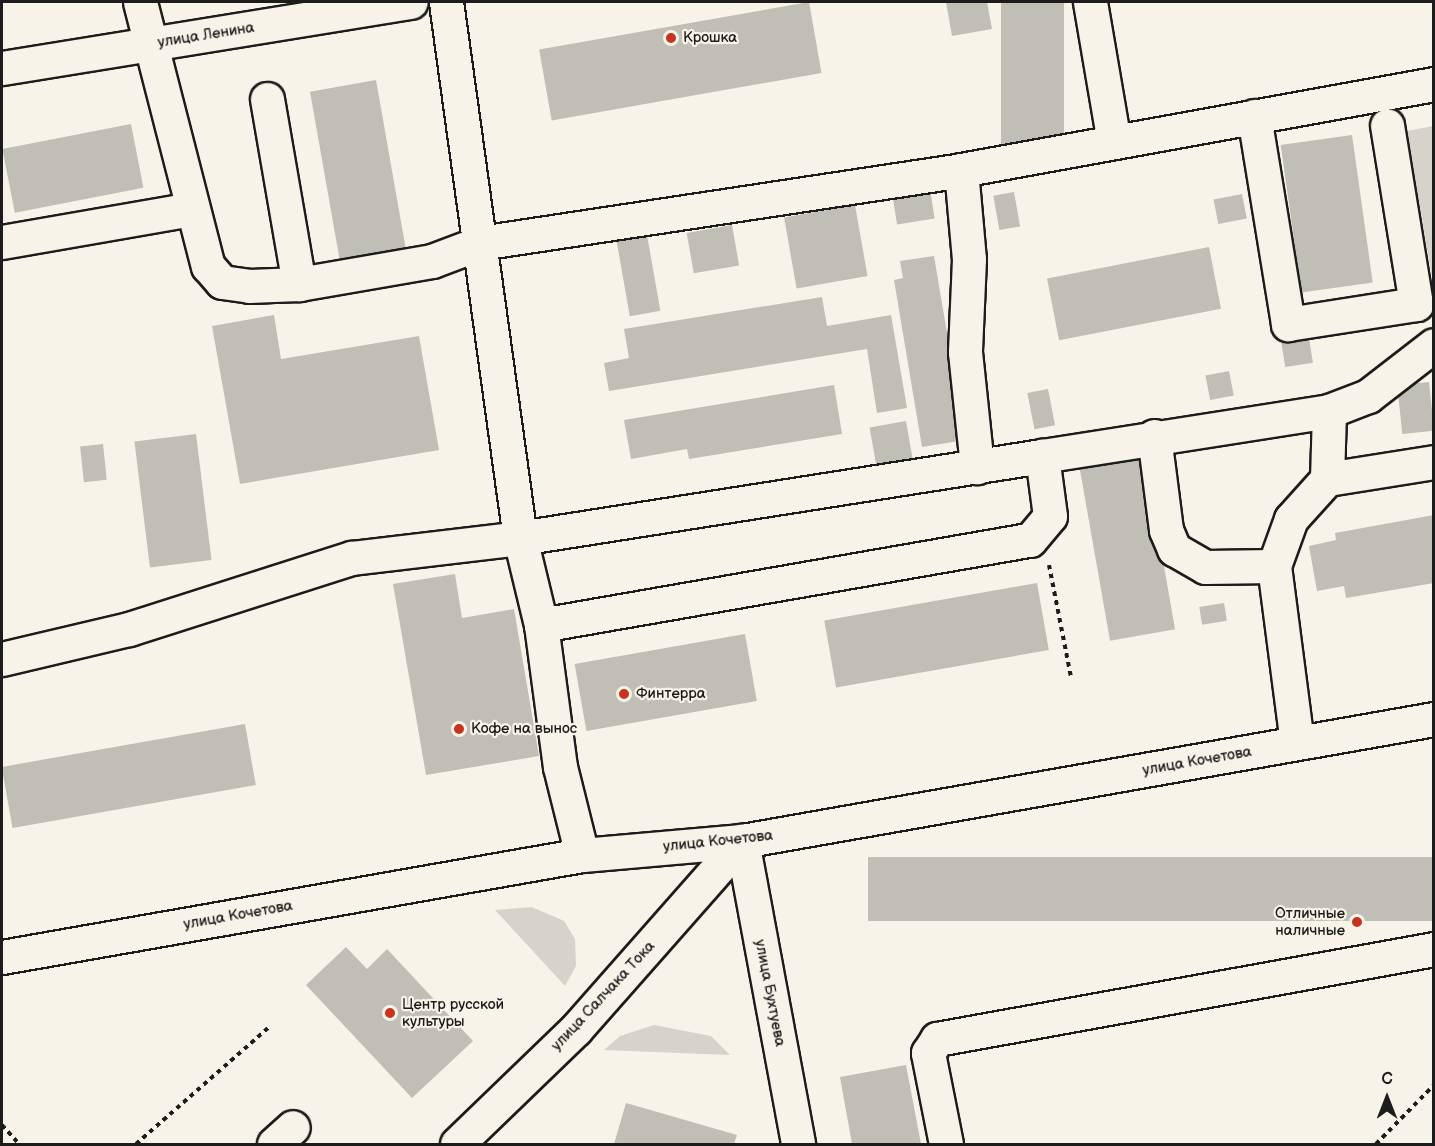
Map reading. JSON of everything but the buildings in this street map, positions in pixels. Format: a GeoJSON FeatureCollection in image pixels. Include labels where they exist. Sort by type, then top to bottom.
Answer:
{"type":"FeatureCollection","features":[{"type":"Feature","properties":{"kind":"main road"},"geometry":{"type":"LineString","coordinates":[[140,2],[208,266],[222,282],[299,284],[432,261],[480,243],[961,170],[1434,84]]}},
{"type":"Feature","properties":{"kind":"main road","name":"улица Ленина"},"geometry":{"type":"LineString","coordinates":[[2,68],[411,2]]}},
{"type":"Feature","properties":{"kind":"main road"},"geometry":{"type":"LineString","coordinates":[[446,2],[520,538],[541,625],[560,767],[582,855]]}},
{"type":"Feature","properties":{"kind":"main road"},"geometry":{"type":"LineString","coordinates":[[1090,2],[1114,142]]}},
{"type":"Feature","properties":{"kind":"main road"},"geometry":{"type":"LineString","coordinates":[[267,99],[299,284]]}},
{"type":"Feature","properties":{"kind":"main road"},"geometry":{"type":"LineString","coordinates":[[1254,116],[1288,324],[1416,304],[1387,125]]}},
{"type":"Feature","properties":{"kind":"main road"},"geometry":{"type":"LineString","coordinates":[[961,170],[969,259],[965,352],[977,467]]}},
{"type":"Feature","properties":{"kind":"main road"},"geometry":{"type":"LineString","coordinates":[[2,242],[192,209]]}},
{"type":"Feature","properties":{"kind":"main road"},"geometry":{"type":"LineString","coordinates":[[2,658],[129,629],[352,558],[520,538],[977,467],[1154,436],[1329,411],[1368,396],[1434,345]]}},
{"type":"Feature","properties":{"kind":"main road"},"geometry":{"type":"LineString","coordinates":[[1297,743],[1274,566],[1291,519],[1327,478],[1329,411]]}},
{"type":"Feature","properties":{"kind":"main road"},"geometry":{"type":"LineString","coordinates":[[1154,436],[1166,530],[1174,549],[1205,567],[1274,566]]}},
{"type":"Feature","properties":{"kind":"main road"},"geometry":{"type":"LineString","coordinates":[[541,625],[1012,546],[1030,540],[1044,529],[1050,516],[1042,456]]}},
{"type":"Feature","properties":{"kind":"main road"},"geometry":{"type":"LineString","coordinates":[[1327,478],[1434,462]]}},
{"type":"Feature","properties":{"kind":"main road","name":"улица Кочетова"},"geometry":{"type":"LineString","coordinates":[[2,957],[582,855],[742,841],[1434,719]]}},
{"type":"Feature","properties":{"kind":"main road","name":"улица Салчака Тока"},"geometry":{"type":"LineString","coordinates":[[457,1144],[576,1029],[742,841]]}},
{"type":"Feature","properties":{"kind":"main road","name":"улица Бухтуева"},"geometry":{"type":"LineString","coordinates":[[742,841],[798,1144]]}},
{"type":"Feature","properties":{"kind":"main road"},"geometry":{"type":"LineString","coordinates":[[946,1144],[928,1053],[937,1039],[1434,949]]}},
{"type":"Feature","properties":{"kind":"path"},"geometry":{"type":"LineString","coordinates":[[1044,529],[1071,677]]}},
{"type":"Feature","properties":{"kind":"path"},"geometry":{"type":"LineString","coordinates":[[136,1144],[268,1028]]}},
{"type":"Feature","properties":{"kind":"path"},"geometry":{"type":"LineString","coordinates":[[1376,1144],[1434,1085]]}},
{"type":"Feature","properties":{"kind":"path"},"geometry":{"type":"LineString","coordinates":[[2,1125],[19,1144]]}},
{"type":"Feature","properties":{"kind":"shaded area"},"geometry":{"type":"Polygon","coordinates":[[[1434,126],[1433,283],[1407,131],[1434,126]]]}},
{"type":"Feature","properties":{"kind":"shaded area"},"geometry":{"type":"Polygon","coordinates":[[[532,907],[564,921],[575,939],[576,966],[565,986],[495,910],[532,907]]]}},
{"type":"Feature","properties":{"kind":"shaded area"},"geometry":{"type":"Polygon","coordinates":[[[654,1025],[711,1036],[730,1055],[604,1050],[620,1036],[654,1025]]]}},
{"type":"Feature","properties":{"kind":"place","name":"Крошка"},"geometry":{"type":"Point","coordinates":[671,38]}},
{"type":"Feature","properties":{"kind":"place","name":"Финтерра"},"geometry":{"type":"Point","coordinates":[624,694]}},
{"type":"Feature","properties":{"kind":"place","name":"Кофе на вынос"},"geometry":{"type":"Point","coordinates":[459,729]}},
{"type":"Feature","properties":{"kind":"place","name":"Отличные наличные"},"geometry":{"type":"Point","coordinates":[1357,922]}},
{"type":"Feature","properties":{"kind":"place","name":"Центр русской культуры"},"geometry":{"type":"Point","coordinates":[390,1013]}}]}
